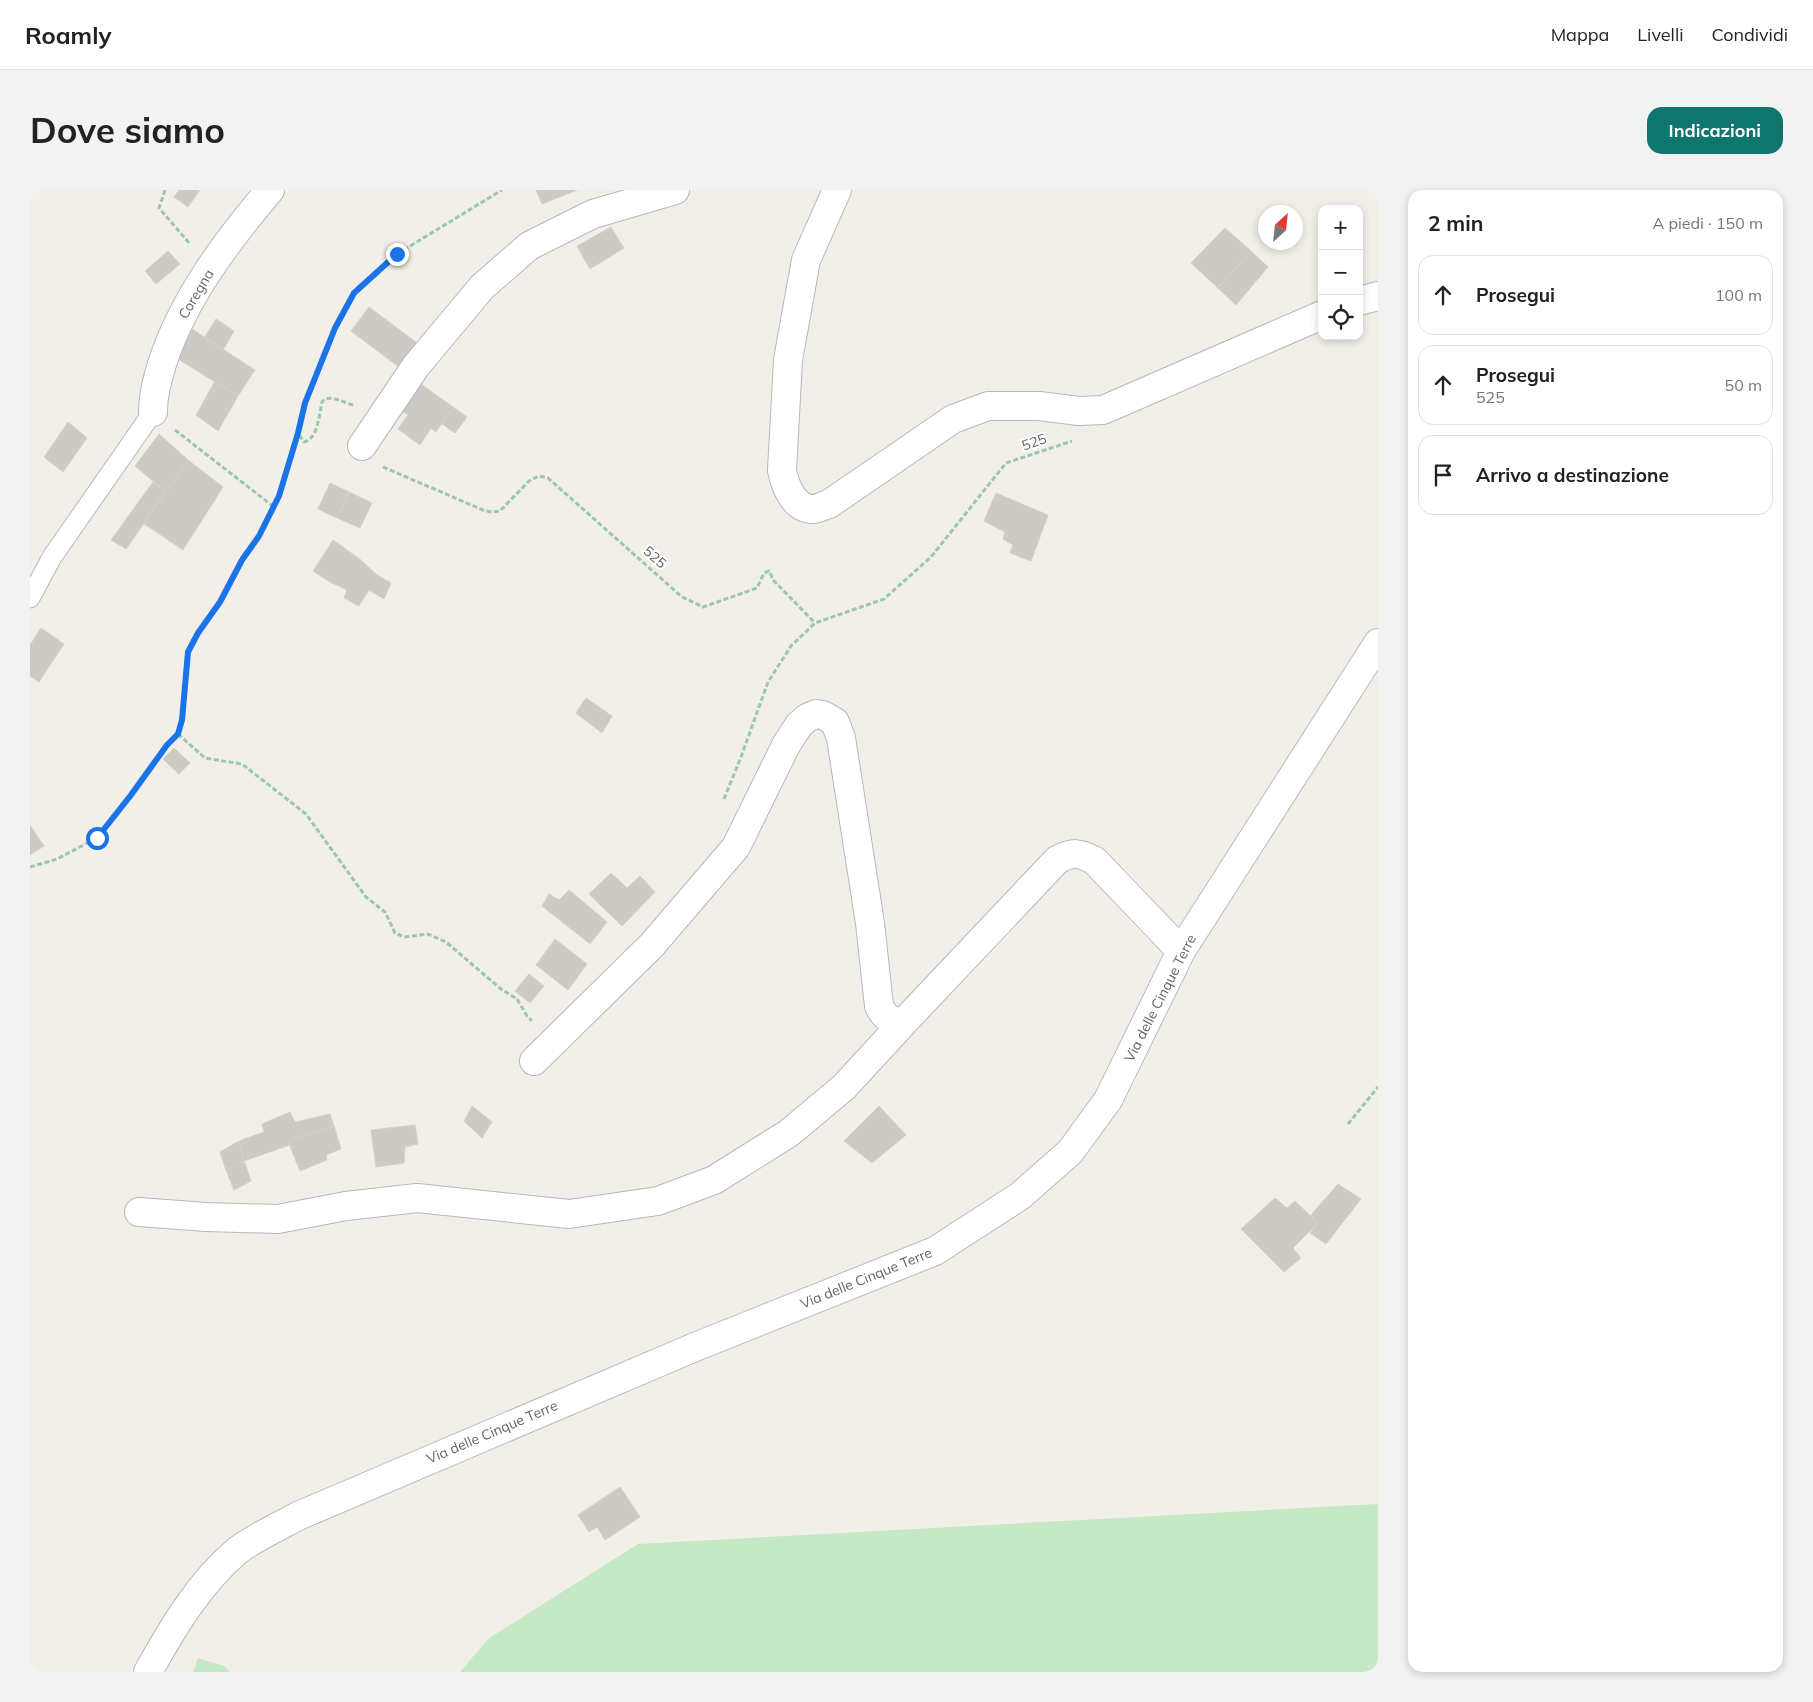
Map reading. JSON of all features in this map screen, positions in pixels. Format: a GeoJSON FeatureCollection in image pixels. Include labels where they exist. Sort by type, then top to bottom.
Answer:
{"type":"FeatureCollection","features":[{"type":"Feature","properties":{"kind":"street","name":"Coregna"},"geometry":{"type":"LineString","coordinates":[[153,412],[153,396],[168,348],[186,307],[226,245],[270,190]]}},
{"type":"Feature","properties":{"kind":"street"},"geometry":{"type":"LineString","coordinates":[[362,446],[416,366],[482,287],[529,246],[593,214],[675,190]]}},
{"type":"Feature","properties":{"kind":"street"},"geometry":{"type":"LineString","coordinates":[[838,190],[806,260],[788,360],[782,470],[784,481],[792,496],[801,505],[814,509],[829,504],[953,419],[988,406],[1039,406],[1079,411],[1103,410],[1318,316]]}},
{"type":"Feature","properties":{"kind":"street"},"geometry":{"type":"LineString","coordinates":[[1363,300],[1378,296]]}},
{"type":"Feature","properties":{"kind":"street","name":"Via delle Cinque Terre"},"geometry":{"type":"LineString","coordinates":[[148,1672],[182,1616],[210,1578],[238,1550],[298,1516],[695,1347],[934,1251],[1020,1196],[1070,1152],[1108,1100],[1181,952],[1378,643]]}},
{"type":"Feature","properties":{"kind":"street"},"geometry":{"type":"LineString","coordinates":[[539,1055],[652,945],[736,846],[786,745],[799,725],[807,718],[816,714],[823,715],[834,722],[841,738],[870,923],[879,1006],[886,1017],[893,1022],[902,1024]]}},
{"type":"Feature","properties":{"kind":"street"},"geometry":{"type":"LineString","coordinates":[[139,1212],[206,1217],[278,1219],[346,1206],[416,1198],[569,1214],[658,1201],[714,1180],[788,1133],[844,1087],[1057,860],[1066,855],[1083,854],[1095,861],[1181,952]]}},
{"type":"Feature","properties":{"kind":"lane"},"geometry":{"type":"LineString","coordinates":[[30,598],[52,557],[153,412]]}},
{"type":"Feature","properties":{"kind":"path"},"geometry":{"type":"LineString","coordinates":[[165,190],[159,208],[211,268]]}},
{"type":"Feature","properties":{"kind":"path"},"geometry":{"type":"LineString","coordinates":[[30,867],[58,859],[97,838],[167,745],[178,734],[182,720],[188,652],[198,633],[220,602],[242,560],[259,536],[274,507],[298,433],[305,403],[335,328],[354,293],[397,254],[502,190]]}},
{"type":"Feature","properties":{"kind":"path"},"geometry":{"type":"LineString","coordinates":[[298,433],[304,442],[309,441],[314,435],[322,402],[324,399],[329,398],[356,406],[359,410],[362,446]]}},
{"type":"Feature","properties":{"kind":"path"},"geometry":{"type":"LineString","coordinates":[[153,412],[274,507]]}},
{"type":"Feature","properties":{"kind":"path","name":"525"},"geometry":{"type":"LineString","coordinates":[[362,446],[374,462],[391,471],[491,512],[500,511],[529,481],[539,476],[548,478],[682,597],[703,607],[708,606],[757,588],[764,573],[769,570],[774,581],[815,624],[884,598],[931,557],[1006,463],[1080,438]]}},
{"type":"Feature","properties":{"kind":"path"},"geometry":{"type":"LineString","coordinates":[[722,803],[768,682],[791,646],[815,624]]}},
{"type":"Feature","properties":{"kind":"path"},"geometry":{"type":"LineString","coordinates":[[178,734],[206,758],[242,764],[306,814],[366,897],[385,912],[395,933],[404,937],[428,934],[446,942],[501,989],[517,1000],[527,1016],[541,1029],[534,1044],[539,1055]]}},
{"type":"Feature","properties":{"kind":"path"},"geometry":{"type":"LineString","coordinates":[[1348,1124],[1378,1087]]}},
{"type":"Feature","properties":{"kind":"green space"},"geometry":{"type":"Polygon","coordinates":[[[1378,1504],[1378,1672],[460,1672],[488,1639],[638,1544],[1378,1504]]]}},
{"type":"Feature","properties":{"kind":"green space"},"geometry":{"type":"Polygon","coordinates":[[[198,1658],[224,1666],[230,1672],[193,1672],[198,1658]]]}},
{"type":"Feature","properties":{"kind":"building"},"geometry":{"type":"Polygon","coordinates":[[[179,190],[200,190],[188,207],[174,197],[179,190]]]}},
{"type":"Feature","properties":{"kind":"building"},"geometry":{"type":"Polygon","coordinates":[[[536,190],[577,190],[542,204],[536,190]]]}},
{"type":"Feature","properties":{"kind":"building"},"geometry":{"type":"Polygon","coordinates":[[[611,227],[624,248],[590,269],[577,246],[611,227]]]}},
{"type":"Feature","properties":{"kind":"building"},"geometry":{"type":"Polygon","coordinates":[[[1225,228],[1251,251],[1218,288],[1191,263],[1225,228]]]}},
{"type":"Feature","properties":{"kind":"building"},"geometry":{"type":"Polygon","coordinates":[[[168,251],[180,264],[156,284],[145,271],[168,251]]]}},
{"type":"Feature","properties":{"kind":"building"},"geometry":{"type":"Polygon","coordinates":[[[1251,251],[1268,267],[1236,305],[1218,288],[1251,251]]]}},
{"type":"Feature","properties":{"kind":"building"},"geometry":{"type":"Polygon","coordinates":[[[369,307],[417,343],[399,367],[351,331],[369,307]]]}},
{"type":"Feature","properties":{"kind":"building"},"geometry":{"type":"Polygon","coordinates":[[[216,319],[234,331],[223,350],[204,338],[216,319]]]}},
{"type":"Feature","properties":{"kind":"building"},"geometry":{"type":"Polygon","coordinates":[[[192,329],[255,370],[238,396],[178,359],[192,329]]]}},
{"type":"Feature","properties":{"kind":"building"},"geometry":{"type":"Polygon","coordinates":[[[215,381],[238,396],[218,431],[196,415],[215,381]]]}},
{"type":"Feature","properties":{"kind":"building"},"geometry":{"type":"Polygon","coordinates":[[[421,384],[453,407],[436,432],[431,428],[420,445],[398,429],[408,415],[402,411],[421,384]]]}},
{"type":"Feature","properties":{"kind":"building"},"geometry":{"type":"Polygon","coordinates":[[[453,407],[467,417],[455,433],[442,424],[453,407]]]}},
{"type":"Feature","properties":{"kind":"building"},"geometry":{"type":"Polygon","coordinates":[[[68,422],[87,438],[63,472],[44,457],[68,422]]]}},
{"type":"Feature","properties":{"kind":"building"},"geometry":{"type":"Polygon","coordinates":[[[159,434],[188,460],[166,492],[135,466],[159,434]]]}},
{"type":"Feature","properties":{"kind":"building"},"geometry":{"type":"Polygon","coordinates":[[[188,460],[223,487],[183,550],[143,523],[188,460]]]}},
{"type":"Feature","properties":{"kind":"building"},"geometry":{"type":"Polygon","coordinates":[[[153,482],[166,492],[126,549],[111,540],[153,482]]]}},
{"type":"Feature","properties":{"kind":"building"},"geometry":{"type":"Polygon","coordinates":[[[330,483],[349,492],[337,518],[318,509],[330,483]]]}},
{"type":"Feature","properties":{"kind":"building"},"geometry":{"type":"Polygon","coordinates":[[[349,492],[372,503],[360,528],[337,518],[349,492]]]}},
{"type":"Feature","properties":{"kind":"building"},"geometry":{"type":"Polygon","coordinates":[[[996,493],[1048,515],[1031,561],[1010,553],[1013,545],[1003,539],[1005,532],[984,521],[996,493]]]}},
{"type":"Feature","properties":{"kind":"building"},"geometry":{"type":"Polygon","coordinates":[[[333,540],[361,560],[377,575],[391,583],[384,599],[369,590],[359,606],[344,598],[347,590],[313,571],[333,540]]]}},
{"type":"Feature","properties":{"kind":"building"},"geometry":{"type":"Polygon","coordinates":[[[41,628],[64,644],[39,682],[30,676],[30,645],[41,628]]]}},
{"type":"Feature","properties":{"kind":"building"},"geometry":{"type":"Polygon","coordinates":[[[586,698],[612,716],[602,733],[576,713],[586,698]]]}},
{"type":"Feature","properties":{"kind":"building"},"geometry":{"type":"Polygon","coordinates":[[[174,748],[190,763],[179,774],[163,759],[174,748]]]}},
{"type":"Feature","properties":{"kind":"building"},"geometry":{"type":"Polygon","coordinates":[[[30,825],[44,846],[30,855],[30,825]]]}},
{"type":"Feature","properties":{"kind":"building"},"geometry":{"type":"Polygon","coordinates":[[[611,873],[627,888],[640,876],[655,892],[622,926],[589,894],[611,873]]]}},
{"type":"Feature","properties":{"kind":"building"},"geometry":{"type":"Polygon","coordinates":[[[569,890],[607,922],[590,944],[542,906],[549,894],[559,900],[569,890]]]}},
{"type":"Feature","properties":{"kind":"building"},"geometry":{"type":"Polygon","coordinates":[[[555,939],[587,964],[568,990],[536,965],[555,939]]]}},
{"type":"Feature","properties":{"kind":"building"},"geometry":{"type":"Polygon","coordinates":[[[529,974],[544,986],[530,1003],[515,991],[529,974]]]}},
{"type":"Feature","properties":{"kind":"building"},"geometry":{"type":"Polygon","coordinates":[[[472,1106],[492,1122],[482,1138],[464,1121],[472,1106]]]}},
{"type":"Feature","properties":{"kind":"building"},"geometry":{"type":"Polygon","coordinates":[[[879,1106],[906,1135],[872,1163],[844,1141],[879,1106]]]}},
{"type":"Feature","properties":{"kind":"building"},"geometry":{"type":"Polygon","coordinates":[[[290,1112],[295,1122],[330,1114],[334,1126],[288,1141],[290,1145],[244,1161],[239,1141],[264,1132],[262,1124],[290,1112]]]}},
{"type":"Feature","properties":{"kind":"building"},"geometry":{"type":"Polygon","coordinates":[[[415,1125],[418,1144],[405,1147],[404,1163],[376,1167],[371,1130],[415,1125]]]}},
{"type":"Feature","properties":{"kind":"building"},"geometry":{"type":"Polygon","coordinates":[[[334,1126],[341,1149],[326,1155],[327,1160],[300,1171],[288,1141],[334,1126]]]}},
{"type":"Feature","properties":{"kind":"building"},"geometry":{"type":"Polygon","coordinates":[[[239,1141],[244,1161],[226,1170],[220,1152],[239,1141]]]}},
{"type":"Feature","properties":{"kind":"building"},"geometry":{"type":"Polygon","coordinates":[[[244,1161],[251,1181],[234,1190],[226,1170],[244,1161]]]}},
{"type":"Feature","properties":{"kind":"building"},"geometry":{"type":"Polygon","coordinates":[[[1338,1184],[1361,1199],[1326,1244],[1310,1233],[1318,1223],[1311,1215],[1338,1184]]]}},
{"type":"Feature","properties":{"kind":"building"},"geometry":{"type":"Polygon","coordinates":[[[1275,1198],[1287,1208],[1295,1201],[1318,1223],[1293,1248],[1301,1258],[1284,1272],[1241,1229],[1275,1198]]]}},
{"type":"Feature","properties":{"kind":"building"},"geometry":{"type":"Polygon","coordinates":[[[620,1487],[640,1517],[605,1540],[597,1527],[589,1532],[578,1515],[620,1487]]]}},
{"type":"Feature","properties":{"kind":"route"},"geometry":{"type":"LineString","coordinates":[[97,838],[167,745],[178,734],[182,720],[188,652],[198,633],[220,602],[242,560],[259,536],[279,496],[305,403],[335,328],[354,293],[397,254]]}}]}
